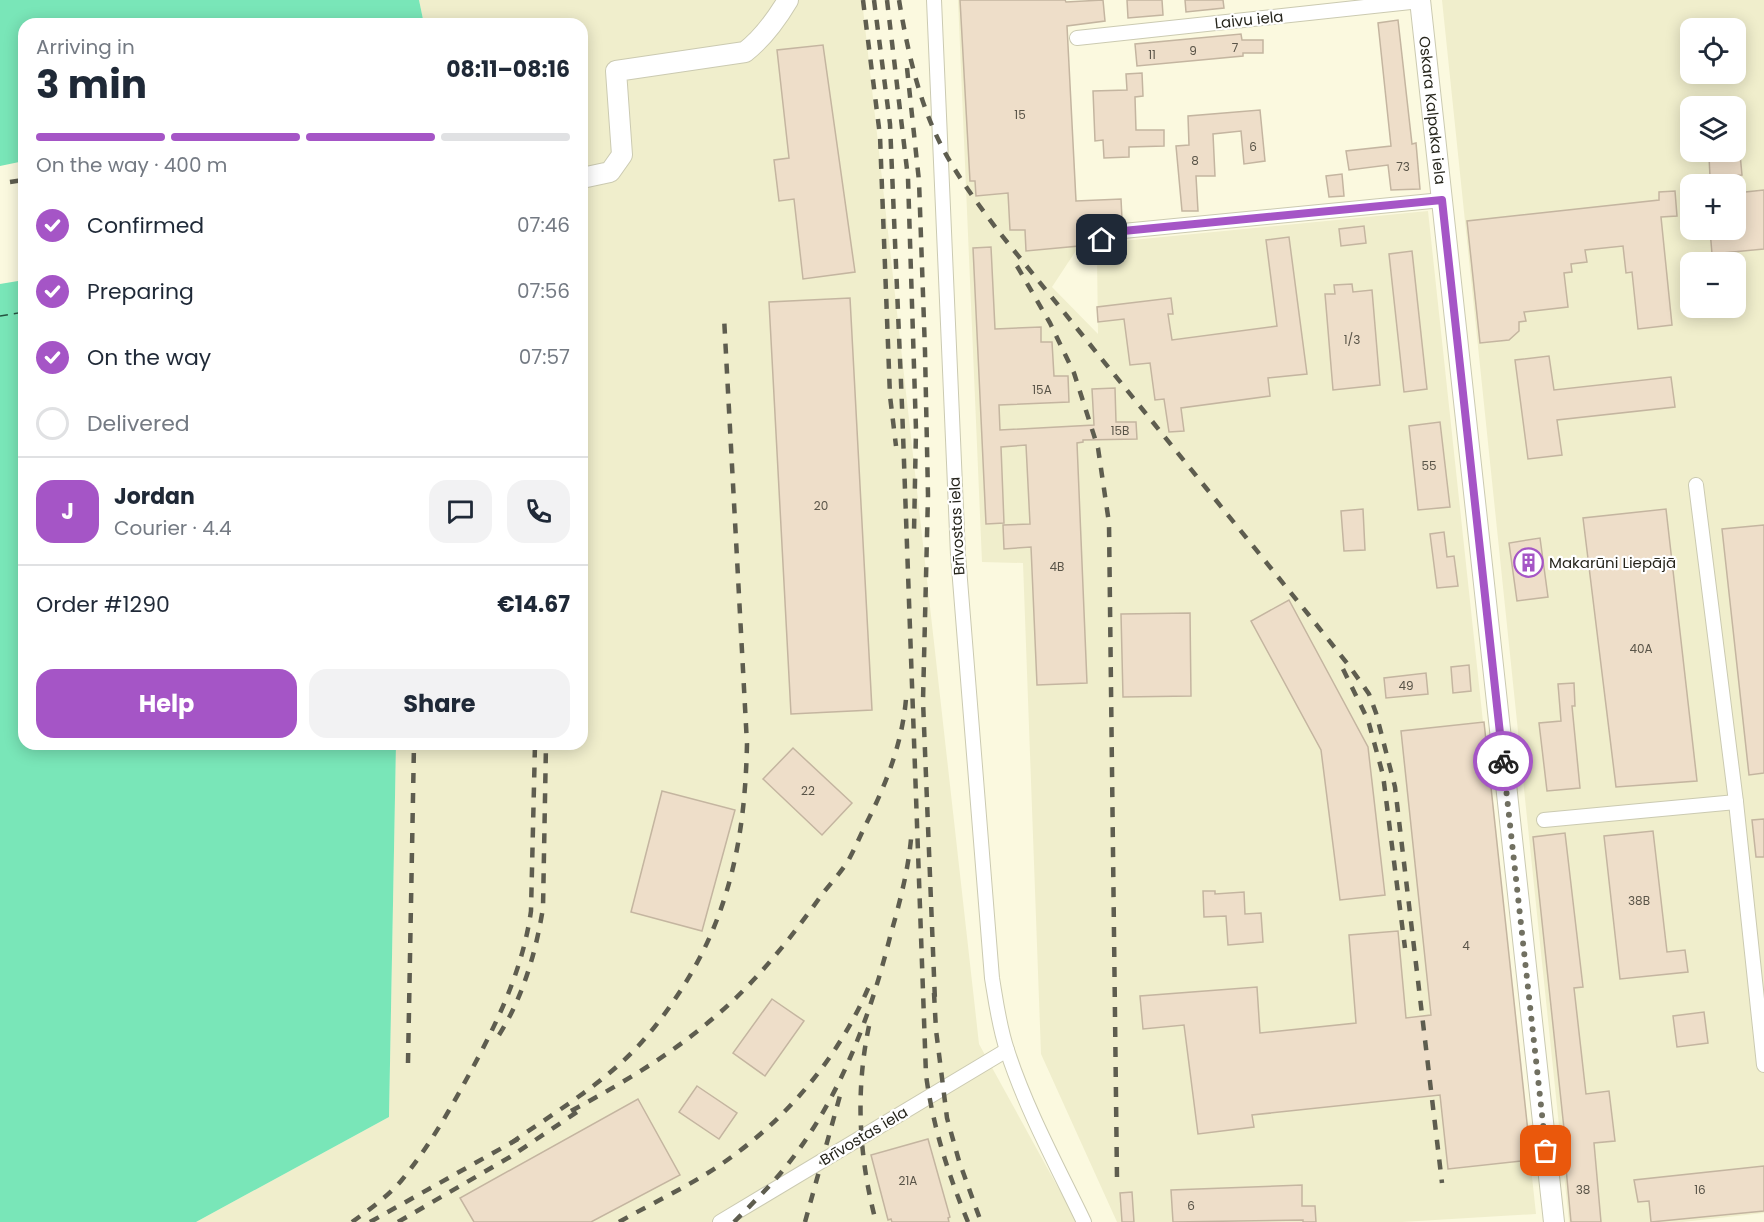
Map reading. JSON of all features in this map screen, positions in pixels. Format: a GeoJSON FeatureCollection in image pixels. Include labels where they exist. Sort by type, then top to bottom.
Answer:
{"type":"FeatureCollection","features":[{"type":"Feature","properties":{"kind":"main road"},"geometry":{"type":"LineString","coordinates":[[588,177],[610,172],[622,155],[616,71],[745,52],[756,44],[768,30],[788,0]]}},
{"type":"Feature","properties":{"kind":"main road","name":"Oskara Kalpaka iela"},"geometry":{"type":"LineString","coordinates":[[1420,1],[1554,1222]]}},
{"type":"Feature","properties":{"kind":"street","name":"Brīvostas iela"},"geometry":{"type":"LineString","coordinates":[[934,0],[958,555],[992,978],[1007,1050],[1045,1141],[1084,1222]]}},
{"type":"Feature","properties":{"kind":"street","name":"Laivu iela"},"geometry":{"type":"LineString","coordinates":[[1077,38],[1420,1]]}},
{"type":"Feature","properties":{"kind":"street"},"geometry":{"type":"LineString","coordinates":[[1102,240],[1123,231],[1442,200]]}},
{"type":"Feature","properties":{"kind":"street"},"geometry":{"type":"LineString","coordinates":[[1696,485],[1736,801],[1764,1065]]}},
{"type":"Feature","properties":{"kind":"street"},"geometry":{"type":"LineString","coordinates":[[1544,820],[1736,801]]}},
{"type":"Feature","properties":{"kind":"street","name":"Brīvostas iela"},"geometry":{"type":"LineString","coordinates":[[720,1222],[1007,1050]]}},
{"type":"Feature","properties":{"kind":"shaded area"},"geometry":{"type":"Polygon","coordinates":[[[0,0],[419,0],[423,18],[18,18],[18,750],[396,750],[389,1117],[196,1222],[0,1222],[0,0]]]}},
{"type":"Feature","properties":{"kind":"shaded area"},"geometry":{"type":"Polygon","coordinates":[[[419,0],[862,0],[979,1044],[1077,1222],[196,1222],[389,1117],[396,750],[588,750],[588,18],[423,18],[419,0]]]}},
{"type":"Feature","properties":{"kind":"shaded area"},"geometry":{"type":"Polygon","coordinates":[[[958,0],[1065,0],[1079,246],[1052,287],[1098,334],[1097,256],[1122,241],[1428,211],[1536,1214],[1402,1222],[1117,1222],[1041,1054],[1023,563],[982,562],[958,0]]]}},
{"type":"Feature","properties":{"kind":"shaded area"},"geometry":{"type":"Polygon","coordinates":[[[1442,0],[1764,0],[1764,1213],[1682,1222],[1569,1222],[1442,0]]]}},
{"type":"Feature","properties":{"kind":"pier"},"geometry":{"type":"Polygon","coordinates":[[[18,162],[18,281],[0,284],[0,166],[18,162]]]}},
{"type":"Feature","properties":{"kind":"building"},"geometry":{"type":"Polygon","coordinates":[[[960,0],[1065,0],[1066,2],[1103,0],[1105,21],[1067,26],[1076,201],[1121,199],[1122,219],[1077,221],[1079,246],[1026,251],[1025,230],[1010,230],[1008,193],[976,196],[975,181],[970,181],[960,0]]]}},
{"type":"Feature","properties":{"kind":"building"},"geometry":{"type":"Polygon","coordinates":[[[1127,0],[1162,0],[1163,15],[1128,18],[1127,0]]]}},
{"type":"Feature","properties":{"kind":"building"},"geometry":{"type":"Polygon","coordinates":[[[1185,0],[1223,0],[1224,8],[1186,12],[1185,0]]]}},
{"type":"Feature","properties":{"kind":"building"},"geometry":{"type":"Polygon","coordinates":[[[1398,20],[1412,144],[1416,143],[1420,189],[1391,190],[1388,165],[1349,170],[1346,151],[1391,146],[1378,23],[1398,20]]]}},
{"type":"Feature","properties":{"kind":"building"},"geometry":{"type":"Polygon","coordinates":[[[1241,34],[1242,40],[1263,40],[1263,53],[1243,53],[1243,56],[1137,66],[1135,44],[1241,34]]]}},
{"type":"Feature","properties":{"kind":"building"},"geometry":{"type":"Polygon","coordinates":[[[823,45],[855,272],[803,279],[794,199],[779,201],[774,160],[789,158],[777,50],[823,45]]]}},
{"type":"Feature","properties":{"kind":"building"},"geometry":{"type":"Polygon","coordinates":[[[1142,73],[1143,96],[1135,97],[1136,130],[1164,130],[1164,146],[1129,147],[1129,157],[1104,158],[1103,140],[1095,141],[1093,91],[1127,90],[1126,74],[1142,73]]]}},
{"type":"Feature","properties":{"kind":"building"},"geometry":{"type":"Polygon","coordinates":[[[1260,110],[1265,161],[1244,164],[1241,131],[1213,134],[1215,176],[1196,176],[1198,211],[1182,211],[1176,146],[1189,145],[1188,116],[1260,110]]]}},
{"type":"Feature","properties":{"kind":"building"},"geometry":{"type":"Polygon","coordinates":[[[1709,162],[1741,162],[1742,174],[1710,174],[1709,162]]]}},
{"type":"Feature","properties":{"kind":"building"},"geometry":{"type":"Polygon","coordinates":[[[1342,174],[1344,196],[1329,197],[1326,176],[1342,174]]]}},
{"type":"Feature","properties":{"kind":"building"},"geometry":{"type":"Polygon","coordinates":[[[1764,190],[1764,249],[1712,252],[1711,240],[1746,240],[1746,192],[1764,190]]]}},
{"type":"Feature","properties":{"kind":"building"},"geometry":{"type":"Polygon","coordinates":[[[1675,191],[1677,216],[1661,217],[1672,325],[1638,329],[1632,272],[1626,273],[1623,246],[1585,250],[1587,262],[1571,264],[1572,272],[1564,273],[1568,307],[1524,312],[1526,321],[1519,322],[1519,331],[1509,340],[1480,343],[1467,221],[1659,200],[1659,192],[1675,191]]]}},
{"type":"Feature","properties":{"kind":"building"},"geometry":{"type":"Polygon","coordinates":[[[1364,226],[1366,243],[1341,246],[1339,229],[1364,226]]]}},
{"type":"Feature","properties":{"kind":"building"},"geometry":{"type":"Polygon","coordinates":[[[1289,237],[1307,374],[1268,378],[1270,396],[1181,408],[1184,431],[1169,432],[1164,399],[1155,400],[1150,363],[1130,365],[1124,319],[1098,322],[1097,307],[1171,298],[1173,314],[1168,314],[1172,340],[1277,326],[1266,240],[1289,237]]]}},
{"type":"Feature","properties":{"kind":"building"},"geometry":{"type":"Polygon","coordinates":[[[991,247],[995,329],[1041,327],[1041,342],[1052,342],[1054,376],[1068,376],[1069,402],[999,405],[1000,430],[1094,425],[1092,389],[1115,388],[1116,422],[1136,422],[1137,439],[1083,440],[1077,443],[1087,683],[1037,685],[1031,547],[1004,549],[1003,525],[1030,524],[1026,445],[1001,447],[1004,523],[986,524],[973,248],[991,247]]]}},
{"type":"Feature","properties":{"kind":"building"},"geometry":{"type":"Polygon","coordinates":[[[1412,251],[1427,389],[1404,392],[1389,254],[1412,251]]]}},
{"type":"Feature","properties":{"kind":"building"},"geometry":{"type":"Polygon","coordinates":[[[1352,284],[1353,292],[1372,290],[1380,385],[1333,390],[1325,294],[1335,294],[1334,285],[1352,284]]]}},
{"type":"Feature","properties":{"kind":"building"},"geometry":{"type":"Polygon","coordinates":[[[850,298],[872,710],[791,714],[769,302],[850,298]]]}},
{"type":"Feature","properties":{"kind":"building"},"geometry":{"type":"Polygon","coordinates":[[[1549,356],[1554,390],[1671,377],[1675,407],[1557,420],[1562,455],[1528,459],[1515,360],[1549,356]]]}},
{"type":"Feature","properties":{"kind":"building"},"geometry":{"type":"Polygon","coordinates":[[[1440,422],[1450,507],[1418,510],[1409,426],[1440,422]]]}},
{"type":"Feature","properties":{"kind":"building"},"geometry":{"type":"Polygon","coordinates":[[[1363,509],[1365,550],[1344,551],[1341,511],[1363,509]]]}},
{"type":"Feature","properties":{"kind":"building"},"geometry":{"type":"Polygon","coordinates":[[[1666,509],[1697,781],[1616,787],[1583,518],[1666,509]]]}},
{"type":"Feature","properties":{"kind":"building"},"geometry":{"type":"Polygon","coordinates":[[[1764,525],[1764,773],[1749,775],[1722,529],[1764,525]]]}},
{"type":"Feature","properties":{"kind":"building"},"geometry":{"type":"Polygon","coordinates":[[[1444,532],[1447,557],[1454,556],[1458,586],[1437,588],[1430,534],[1444,532]]]}},
{"type":"Feature","properties":{"kind":"building","name":"Makarūni Liepājā"},"geometry":{"type":"Polygon","coordinates":[[[1540,538],[1548,597],[1517,601],[1509,543],[1540,538]]]}},
{"type":"Feature","properties":{"kind":"building"},"geometry":{"type":"Polygon","coordinates":[[[1289,600],[1368,747],[1385,895],[1340,900],[1321,750],[1251,621],[1289,600]]]}},
{"type":"Feature","properties":{"kind":"building"},"geometry":{"type":"Polygon","coordinates":[[[1190,613],[1191,696],[1123,697],[1121,614],[1190,613]]]}},
{"type":"Feature","properties":{"kind":"building"},"geometry":{"type":"Polygon","coordinates":[[[1469,665],[1471,691],[1453,693],[1451,667],[1469,665]]]}},
{"type":"Feature","properties":{"kind":"building"},"geometry":{"type":"Polygon","coordinates":[[[1426,673],[1428,694],[1386,698],[1384,678],[1426,673]]]}},
{"type":"Feature","properties":{"kind":"building"},"geometry":{"type":"Polygon","coordinates":[[[1574,683],[1575,706],[1572,706],[1580,788],[1547,791],[1539,723],[1561,721],[1558,684],[1574,683]]]}},
{"type":"Feature","properties":{"kind":"building"},"geometry":{"type":"Polygon","coordinates":[[[1484,722],[1531,1160],[1448,1169],[1440,1095],[1252,1115],[1254,1127],[1198,1134],[1184,1025],[1143,1029],[1140,996],[1257,987],[1260,1033],[1356,1023],[1349,935],[1398,931],[1406,1018],[1431,1015],[1401,731],[1484,722]]]}},
{"type":"Feature","properties":{"kind":"building"},"geometry":{"type":"Polygon","coordinates":[[[793,748],[852,803],[822,835],[763,779],[793,748]]]}},
{"type":"Feature","properties":{"kind":"building"},"geometry":{"type":"Polygon","coordinates":[[[662,791],[735,810],[702,931],[631,912],[662,791]]]}},
{"type":"Feature","properties":{"kind":"building"},"geometry":{"type":"Polygon","coordinates":[[[1764,819],[1764,857],[1756,857],[1752,820],[1764,819]]]}},
{"type":"Feature","properties":{"kind":"building"},"geometry":{"type":"Polygon","coordinates":[[[1653,831],[1667,952],[1685,950],[1688,972],[1620,979],[1604,836],[1653,831]]]}},
{"type":"Feature","properties":{"kind":"building"},"geometry":{"type":"Polygon","coordinates":[[[1565,833],[1583,987],[1574,988],[1586,1094],[1609,1091],[1615,1141],[1594,1143],[1601,1222],[1571,1222],[1565,1157],[1567,1157],[1533,837],[1565,833]]]}},
{"type":"Feature","properties":{"kind":"building"},"geometry":{"type":"Polygon","coordinates":[[[1203,891],[1215,891],[1215,894],[1244,892],[1245,914],[1261,913],[1263,942],[1228,945],[1226,916],[1204,917],[1203,891]]]}},
{"type":"Feature","properties":{"kind":"building"},"geometry":{"type":"Polygon","coordinates":[[[772,999],[804,1021],[765,1076],[733,1053],[772,999]]]}},
{"type":"Feature","properties":{"kind":"building"},"geometry":{"type":"Polygon","coordinates":[[[1704,1012],[1708,1043],[1677,1047],[1673,1016],[1704,1012]]]}},
{"type":"Feature","properties":{"kind":"building"},"geometry":{"type":"Polygon","coordinates":[[[697,1086],[737,1113],[719,1139],[679,1112],[697,1086]]]}},
{"type":"Feature","properties":{"kind":"building"},"geometry":{"type":"Polygon","coordinates":[[[638,1099],[680,1175],[591,1222],[474,1222],[460,1198],[638,1099]]]}},
{"type":"Feature","properties":{"kind":"building"},"geometry":{"type":"Polygon","coordinates":[[[928,1139],[950,1217],[949,1222],[892,1222],[891,1219],[888,1220],[871,1155],[928,1139]]]}},
{"type":"Feature","properties":{"kind":"building"},"geometry":{"type":"Polygon","coordinates":[[[1764,1166],[1764,1211],[1651,1222],[1649,1201],[1638,1202],[1634,1180],[1764,1166]]]}},
{"type":"Feature","properties":{"kind":"building"},"geometry":{"type":"Polygon","coordinates":[[[1302,1185],[1302,1206],[1315,1206],[1316,1222],[1303,1222],[1303,1220],[1173,1222],[1171,1190],[1302,1185]]]}},
{"type":"Feature","properties":{"kind":"building"},"geometry":{"type":"Polygon","coordinates":[[[1132,1192],[1134,1222],[1122,1222],[1120,1193],[1132,1192]]]}},
{"type":"Feature","properties":{"kind":"ferry route"},"geometry":{"type":"LineString","coordinates":[[0,316],[18,313]]}},
{"type":"Feature","properties":{"kind":"railway"},"geometry":{"type":"LineString","coordinates":[[863,0],[880,136],[890,396],[896,446]]}},
{"type":"Feature","properties":{"kind":"railway"},"geometry":{"type":"LineString","coordinates":[[874,0],[890,124],[926,1075],[942,1150],[968,1222]]}},
{"type":"Feature","properties":{"kind":"railway"},"geometry":{"type":"LineString","coordinates":[[887,0],[908,178],[916,430],[914,532]]}},
{"type":"Feature","properties":{"kind":"railway"},"geometry":{"type":"LineString","coordinates":[[899,0],[910,55],[925,109],[940,143],[968,189],[999,232],[1308,614],[1369,694],[1395,787],[1442,1183]]}},
{"type":"Feature","properties":{"kind":"railway"},"geometry":{"type":"LineString","coordinates":[[907,68],[919,181],[925,351],[928,495],[923,701],[935,1001]]}},
{"type":"Feature","properties":{"kind":"railway"},"geometry":{"type":"LineString","coordinates":[[10,182],[18,181]]}},
{"type":"Feature","properties":{"kind":"railway"},"geometry":{"type":"LineString","coordinates":[[1017,266],[1050,323],[1074,373],[1098,448],[1109,523],[1117,1179]]}},
{"type":"Feature","properties":{"kind":"railway"},"geometry":{"type":"LineString","coordinates":[[511,1143],[596,1084],[630,1055],[665,1014],[695,966],[710,936],[731,875],[743,812],[747,744],[724,317]]}},
{"type":"Feature","properties":{"kind":"railway"},"geometry":{"type":"LineString","coordinates":[[1343,669],[1368,720],[1383,775],[1405,948]]}},
{"type":"Feature","properties":{"kind":"railway"},"geometry":{"type":"LineString","coordinates":[[571,1111],[640,1071],[689,1037],[737,997],[779,951],[848,861],[879,797],[891,765],[901,733],[906,699]]}},
{"type":"Feature","properties":{"kind":"railway"},"geometry":{"type":"LineString","coordinates":[[408,1063],[414,750]]}},
{"type":"Feature","properties":{"kind":"railway"},"geometry":{"type":"LineString","coordinates":[[352,1222],[396,1187],[421,1155],[448,1113],[472,1069],[509,993],[522,953],[531,911],[535,750]]}},
{"type":"Feature","properties":{"kind":"railway"},"geometry":{"type":"LineString","coordinates":[[499,1035],[522,990],[537,941],[543,908],[546,750]]}},
{"type":"Feature","properties":{"kind":"railway"},"geometry":{"type":"LineString","coordinates":[[734,1222],[772,1183],[794,1156],[814,1128],[846,1067],[881,970],[903,888],[911,839]]}},
{"type":"Feature","properties":{"kind":"railway"},"geometry":{"type":"LineString","coordinates":[[619,1222],[717,1167],[775,1121],[814,1079],[831,1055],[860,1006],[872,979]]}},
{"type":"Feature","properties":{"kind":"railway"},"geometry":{"type":"LineString","coordinates":[[934,993],[936,1030],[947,1118],[959,1161],[981,1222]]}},
{"type":"Feature","properties":{"kind":"railway"},"geometry":{"type":"LineString","coordinates":[[869,1026],[862,1075],[861,1125],[866,1174],[876,1222]]}},
{"type":"Feature","properties":{"kind":"railway"},"geometry":{"type":"LineString","coordinates":[[805,1222],[841,1092]]}},
{"type":"Feature","properties":{"kind":"railway"},"geometry":{"type":"LineString","coordinates":[[398,1222],[510,1157],[580,1110]]}},
{"type":"Feature","properties":{"kind":"railway"},"geometry":{"type":"LineString","coordinates":[[370,1222],[518,1139]]}},
{"type":"Feature","properties":{"kind":"way so far"},"geometry":{"type":"LineString","coordinates":[[1503,761],[1546,1151]]}},
{"type":"Feature","properties":{"kind":"place","name":"Makarūni Liepājā"},"geometry":{"type":"Point","coordinates":[1528,563]}},
{"type":"Feature","properties":{"kind":"route"},"geometry":{"type":"LineString","coordinates":[[1102,240],[1123,231],[1442,200],[1503,761]]}}]}
